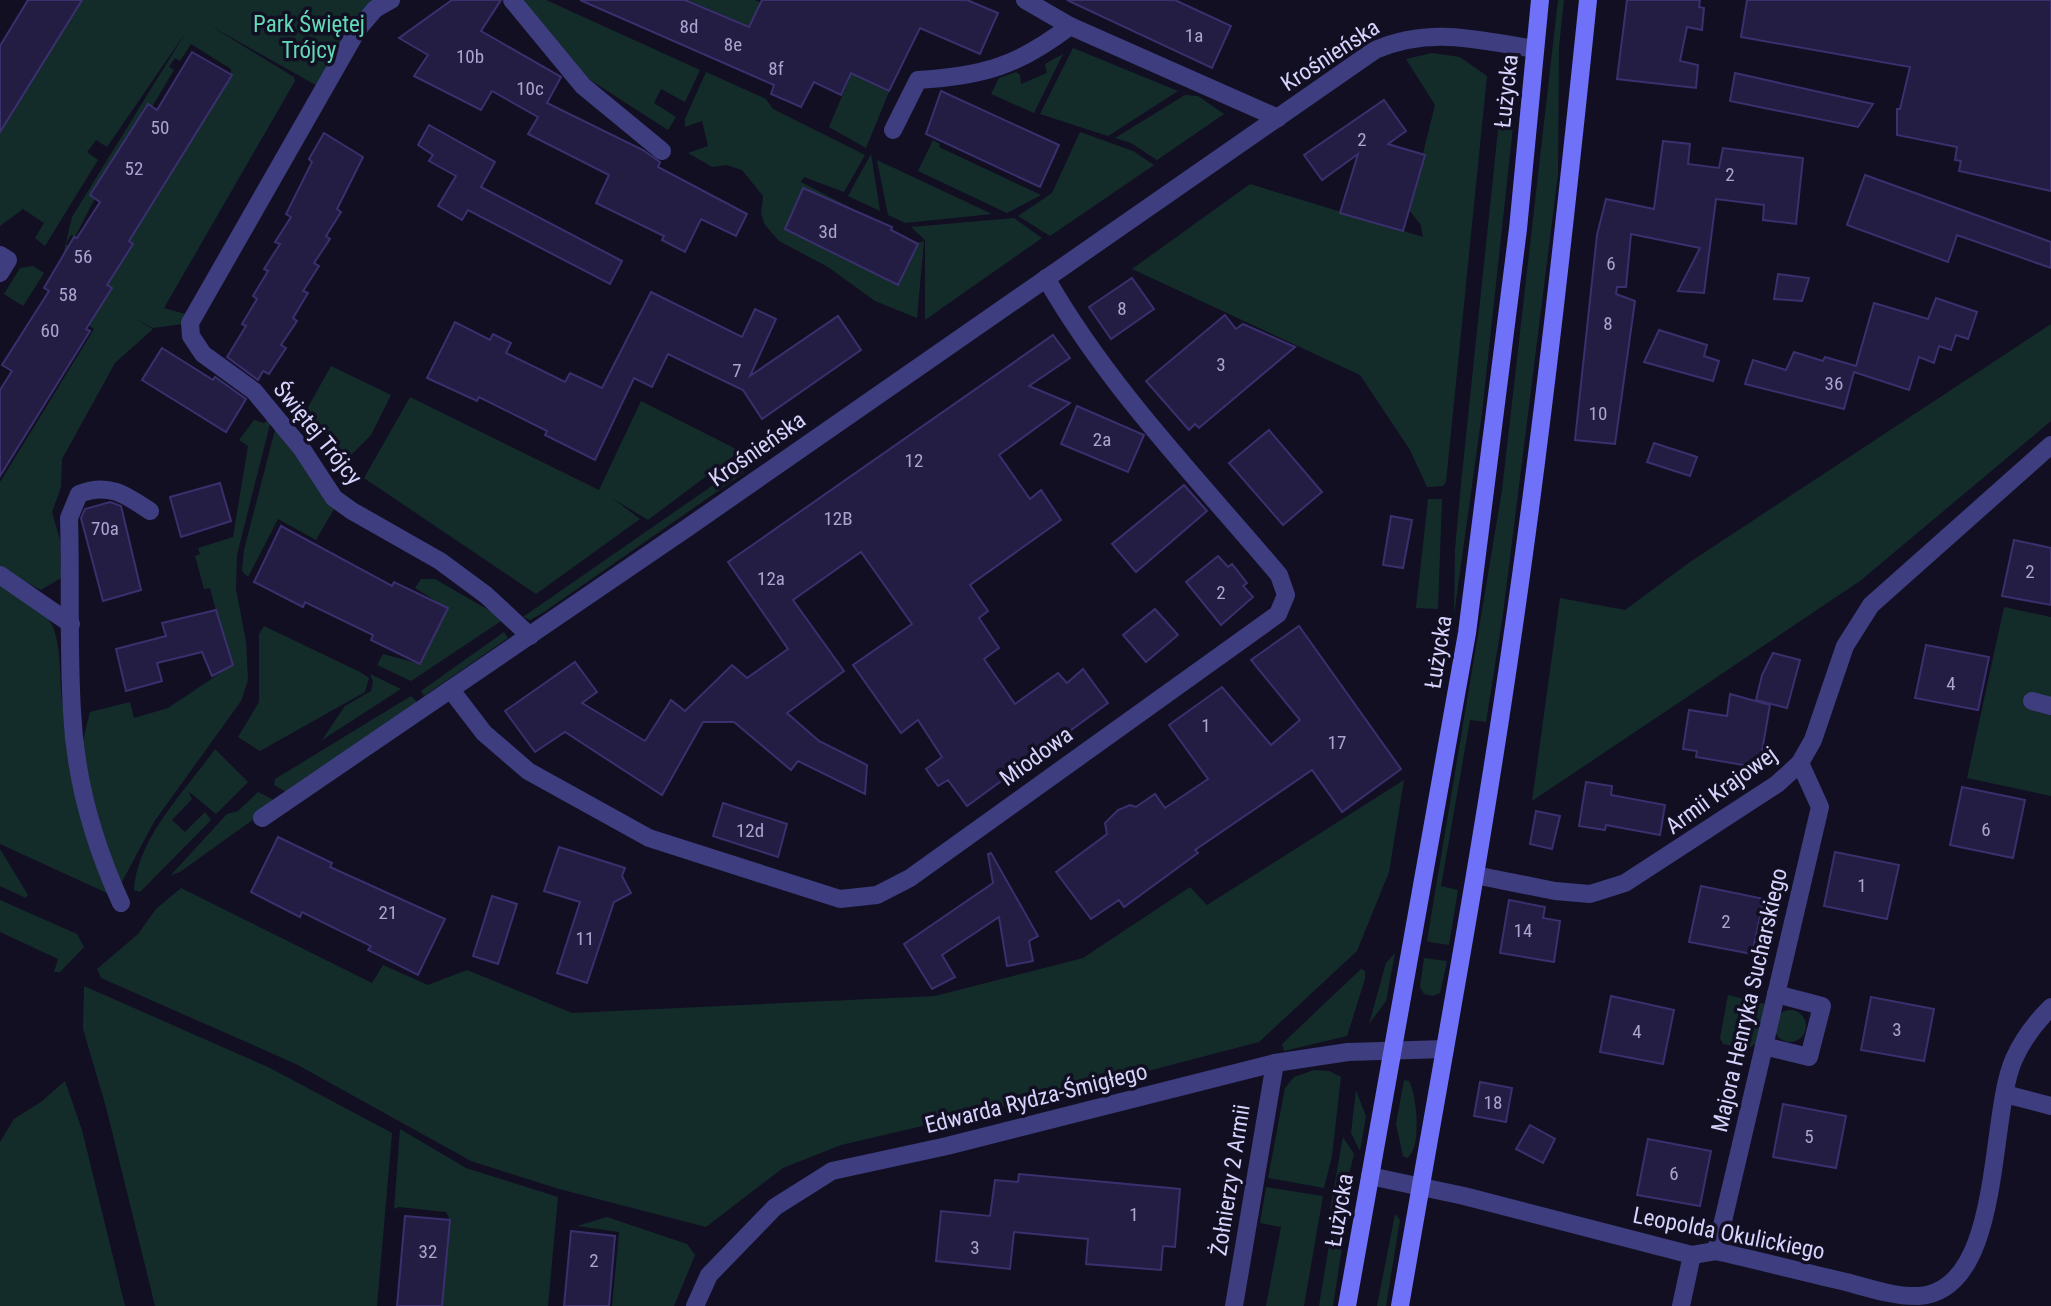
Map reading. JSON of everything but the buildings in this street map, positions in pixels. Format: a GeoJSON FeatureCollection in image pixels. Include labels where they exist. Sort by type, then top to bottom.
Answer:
{"type":"FeatureCollection","features":[{"type":"Feature","properties":{"kind":"main road","name":"Łużycka"},"geometry":{"type":"LineString","coordinates":[[1347,1306],[1467,633],[1518,229],[1540,0]]}},
{"type":"Feature","properties":{"kind":"main road"},"geometry":{"type":"LineString","coordinates":[[1400,1306],[1446,1049],[1503,700],[1544,410],[1588,0]]}},
{"type":"Feature","properties":{"kind":"street","name":"Świętej Trójcy"},"geometry":{"type":"LineString","coordinates":[[391,0],[374,9],[358,29],[190,323],[191,336],[203,354],[254,391],[302,449],[334,498],[440,561],[486,595],[530,636]]}},
{"type":"Feature","properties":{"kind":"street"},"geometry":{"type":"LineString","coordinates":[[512,0],[583,86],[662,152]]}},
{"type":"Feature","properties":{"kind":"street","name":"Krośnieńska"},"geometry":{"type":"LineString","coordinates":[[1025,0],[1070,26],[1278,118]]}},
{"type":"Feature","properties":{"kind":"street"},"geometry":{"type":"LineString","coordinates":[[893,130],[918,80],[950,78],[1005,66],[1037,52],[1070,26]]}},
{"type":"Feature","properties":{"kind":"street","name":"Krośnieńska"},"geometry":{"type":"LineString","coordinates":[[262,818],[530,636],[1374,50],[1402,38],[1446,36],[1535,49]]}},
{"type":"Feature","properties":{"kind":"street"},"geometry":{"type":"LineString","coordinates":[[0,255],[8,260],[0,273]]}},
{"type":"Feature","properties":{"kind":"street","name":"Miodowa"},"geometry":{"type":"LineString","coordinates":[[451,690],[484,733],[528,771],[649,838],[840,899],[877,895],[910,878],[1278,614],[1286,595],[1279,575],[1112,379],[1068,317],[1046,278]]}},
{"type":"Feature","properties":{"kind":"street","name":"Armii Krajowej"},"geometry":{"type":"LineString","coordinates":[[1475,875],[1555,891],[1590,894],[1625,883],[1777,784],[1800,763],[1821,721],[1845,646],[1871,605],[2049,452]]}},
{"type":"Feature","properties":{"kind":"street"},"geometry":{"type":"LineString","coordinates":[[121,903],[103,866],[83,788],[72,713],[69,518],[79,494],[94,488],[119,490],[150,511]]}},
{"type":"Feature","properties":{"kind":"street"},"geometry":{"type":"LineString","coordinates":[[0,575],[71,624]]}},
{"type":"Feature","properties":{"kind":"street"},"geometry":{"type":"LineString","coordinates":[[2032,701],[2051,706]]}},
{"type":"Feature","properties":{"kind":"street","name":"Majora Henryka Sucharskiego"},"geometry":{"type":"LineString","coordinates":[[1716,1251],[1819,807],[1800,763]]}},
{"type":"Feature","properties":{"kind":"street"},"geometry":{"type":"LineString","coordinates":[[1764,1046],[1809,1057],[1822,1006],[1776,995]]}},
{"type":"Feature","properties":{"kind":"street","name":"Leopolda Okulickiego"},"geometry":{"type":"LineString","coordinates":[[1370,1176],[1692,1255],[1716,1251],[1871,1289],[1918,1296],[1937,1291],[1955,1279],[1971,1255],[1983,1225],[2004,1094],[2013,1060],[2050,1008]]}},
{"type":"Feature","properties":{"kind":"street","name":"Edwarda Rydza-Śmigłego"},"geometry":{"type":"LineString","coordinates":[[695,1306],[709,1275],[775,1206],[832,1171],[947,1146],[1275,1063],[1336,1053],[1446,1049]]}},
{"type":"Feature","properties":{"kind":"street","name":"Żołnierzy 2 Armii"},"geometry":{"type":"LineString","coordinates":[[1234,1306],[1275,1063]]}},
{"type":"Feature","properties":{"kind":"street"},"geometry":{"type":"LineString","coordinates":[[2004,1094],[2051,1106]]}},
{"type":"Feature","properties":{"kind":"street"},"geometry":{"type":"LineString","coordinates":[[1681,1306],[1692,1255]]}},
{"type":"Feature","properties":{"kind":"green space","name":"Park Świętej Trójcy"},"geometry":{"type":"Polygon","coordinates":[[[81,0],[383,0],[319,87],[209,25],[294,77],[295,81],[164,308],[189,315],[190,323],[153,328],[134,318],[153,329],[115,363],[62,459],[61,487],[52,512],[60,540],[61,578],[41,590],[0,569],[0,482],[94,329],[88,325],[112,288],[107,285],[133,244],[129,241],[231,75],[231,69],[191,44],[180,61],[175,58],[169,67],[174,70],[152,107],[147,104],[141,112],[147,116],[126,148],[121,146],[90,195],[95,198],[75,237],[71,235],[66,244],[70,246],[59,273],[72,217],[186,32],[107,147],[96,140],[87,152],[98,160],[45,246],[35,238],[44,223],[23,209],[0,226],[0,133],[81,0]]]}},
{"type":"Feature","properties":{"kind":"green space"},"geometry":{"type":"Polygon","coordinates":[[[516,0],[546,0],[700,70],[685,102],[661,89],[654,103],[676,117],[668,130],[584,76],[516,0]]]}},
{"type":"Feature","properties":{"kind":"green space"},"geometry":{"type":"Polygon","coordinates":[[[688,0],[755,0],[877,57],[866,81],[889,92],[866,148],[829,127],[853,70],[688,0]]]}},
{"type":"Feature","properties":{"kind":"green space"},"geometry":{"type":"Polygon","coordinates":[[[1558,0],[1564,0],[1559,47],[1558,174],[1503,614],[1486,722],[1470,720],[1441,886],[1458,890],[1449,945],[1427,941],[1502,490],[1558,0]]]}},
{"type":"Feature","properties":{"kind":"green space"},"geometry":{"type":"Polygon","coordinates":[[[1073,48],[1178,91],[1108,136],[1040,114],[1073,48]]]}},
{"type":"Feature","properties":{"kind":"green space"},"geometry":{"type":"Polygon","coordinates":[[[1432,53],[1460,57],[1487,76],[1446,482],[1443,486],[1427,487],[1410,450],[1360,375],[1132,269],[1250,184],[1423,237],[1421,225],[1409,210],[1435,105],[1406,59],[1432,53]]]}},
{"type":"Feature","properties":{"kind":"green space"},"geometry":{"type":"Polygon","coordinates":[[[1063,54],[1034,113],[991,94],[999,78],[1016,72],[1020,75],[1021,84],[1047,73],[1045,64],[1063,54]]]}},
{"type":"Feature","properties":{"kind":"green space"},"geometry":{"type":"Polygon","coordinates":[[[706,72],[766,99],[773,109],[865,155],[844,192],[804,177],[801,182],[918,243],[924,241],[917,318],[875,301],[828,267],[779,241],[765,225],[761,214],[763,196],[742,170],[726,165],[712,167],[688,153],[708,146],[702,121],[685,127],[685,119],[706,72]]]}},
{"type":"Feature","properties":{"kind":"green space"},"geometry":{"type":"Polygon","coordinates":[[[1504,72],[1517,90],[1482,413],[1454,615],[1455,550],[1461,484],[1504,72]]]}},
{"type":"Feature","properties":{"kind":"green space"},"geometry":{"type":"Polygon","coordinates":[[[1185,95],[1198,96],[1224,114],[1157,160],[1131,143],[1115,138],[1185,95]]]}},
{"type":"Feature","properties":{"kind":"green space"},"geometry":{"type":"Polygon","coordinates":[[[1080,132],[1133,151],[1154,165],[1050,236],[1018,216],[1052,193],[1080,132]]]}},
{"type":"Feature","properties":{"kind":"green space"},"geometry":{"type":"Polygon","coordinates":[[[933,140],[940,144],[939,147],[1041,195],[1007,213],[918,171],[933,140]]]}},
{"type":"Feature","properties":{"kind":"green space"},"geometry":{"type":"Polygon","coordinates":[[[871,154],[880,211],[848,196],[871,154]]]}},
{"type":"Feature","properties":{"kind":"green space"},"geometry":{"type":"Polygon","coordinates":[[[877,160],[992,214],[905,223],[888,215],[877,160]]]}},
{"type":"Feature","properties":{"kind":"green space"},"geometry":{"type":"Polygon","coordinates":[[[1014,218],[1042,238],[925,320],[925,240],[911,227],[1014,218]]]}},
{"type":"Feature","properties":{"kind":"green space"},"geometry":{"type":"Polygon","coordinates":[[[33,266],[44,273],[23,306],[4,294],[20,268],[33,266]]]}},
{"type":"Feature","properties":{"kind":"green space"},"geometry":{"type":"Polygon","coordinates":[[[2051,324],[2051,421],[1860,581],[1532,801],[1560,598],[1625,610],[1690,562],[2051,324]]]}},
{"type":"Feature","properties":{"kind":"green space"},"geometry":{"type":"Polygon","coordinates":[[[331,366],[391,395],[371,435],[347,459],[307,409],[331,366]]]}},
{"type":"Feature","properties":{"kind":"green space"},"geometry":{"type":"Polygon","coordinates":[[[410,397],[599,490],[641,401],[740,451],[648,520],[612,498],[640,519],[536,594],[364,478],[410,397]]]}},
{"type":"Feature","properties":{"kind":"green space"},"geometry":{"type":"Polygon","coordinates":[[[254,420],[264,423],[268,420],[270,424],[237,555],[236,589],[246,642],[248,680],[241,701],[154,822],[117,891],[81,748],[90,712],[130,702],[134,718],[168,708],[231,666],[210,588],[204,589],[195,556],[200,554],[198,548],[233,537],[248,446],[239,440],[254,420]]]}},
{"type":"Feature","properties":{"kind":"green space"},"geometry":{"type":"Polygon","coordinates":[[[276,426],[334,509],[316,540],[278,519],[248,577],[242,571],[244,550],[276,426]]]}},
{"type":"Feature","properties":{"kind":"green space"},"geometry":{"type":"Polygon","coordinates":[[[745,463],[747,466],[741,475],[544,612],[530,620],[523,617],[745,463]]]}},
{"type":"Feature","properties":{"kind":"green space"},"geometry":{"type":"Polygon","coordinates":[[[1428,499],[1442,499],[1438,609],[1416,608],[1428,499]]]}},
{"type":"Feature","properties":{"kind":"green space"},"geometry":{"type":"Polygon","coordinates":[[[421,579],[435,579],[504,619],[411,681],[377,665],[383,654],[421,664],[447,608],[415,588],[421,579]]]}},
{"type":"Feature","properties":{"kind":"green space"},"geometry":{"type":"Polygon","coordinates":[[[0,583],[37,607],[53,627],[58,647],[62,702],[109,894],[0,844],[0,583]]]}},
{"type":"Feature","properties":{"kind":"green space"},"geometry":{"type":"Polygon","coordinates":[[[2004,607],[2051,617],[2051,796],[1967,778],[2004,607]]]}},
{"type":"Feature","properties":{"kind":"green space"},"geometry":{"type":"Polygon","coordinates":[[[264,626],[369,678],[365,692],[260,751],[238,737],[259,702],[259,634],[264,626]]]}},
{"type":"Feature","properties":{"kind":"green space"},"geometry":{"type":"Polygon","coordinates":[[[504,632],[508,638],[424,696],[421,691],[504,632]]]}},
{"type":"Feature","properties":{"kind":"green space"},"geometry":{"type":"Polygon","coordinates":[[[370,674],[401,689],[322,740],[345,706],[371,691],[373,681],[370,674]]]}},
{"type":"Feature","properties":{"kind":"green space"},"geometry":{"type":"Polygon","coordinates":[[[411,696],[417,702],[286,792],[274,785],[275,779],[411,696]]]}},
{"type":"Feature","properties":{"kind":"green space"},"geometry":{"type":"Polygon","coordinates":[[[215,749],[248,782],[216,814],[188,791],[192,799],[172,820],[185,832],[205,812],[211,820],[140,892],[134,890],[137,871],[153,833],[215,749]]]}},
{"type":"Feature","properties":{"kind":"green space"},"geometry":{"type":"Polygon","coordinates":[[[1404,780],[1389,872],[1357,951],[1259,1042],[1056,1095],[841,1145],[783,1168],[706,1227],[559,1189],[471,1161],[296,1064],[101,978],[97,969],[138,934],[156,909],[181,888],[372,983],[383,965],[428,985],[467,970],[572,1013],[935,996],[1083,958],[1190,887],[1207,905],[1404,780]]]}},
{"type":"Feature","properties":{"kind":"green space"},"geometry":{"type":"Polygon","coordinates":[[[258,792],[272,799],[275,804],[180,872],[171,875],[227,814],[238,811],[258,792]]]}},
{"type":"Feature","properties":{"kind":"green space"},"geometry":{"type":"Polygon","coordinates":[[[0,849],[28,895],[26,898],[0,886],[0,849]]]}},
{"type":"Feature","properties":{"kind":"green space"},"geometry":{"type":"Polygon","coordinates":[[[0,900],[77,934],[84,947],[60,972],[54,972],[58,959],[0,932],[0,900]]]}},
{"type":"Feature","properties":{"kind":"green space"},"geometry":{"type":"Polygon","coordinates":[[[1395,953],[1386,1001],[1369,1024],[1386,963],[1395,953]]]}},
{"type":"Feature","properties":{"kind":"green space"},"geometry":{"type":"Polygon","coordinates":[[[1424,958],[1447,961],[1440,993],[1433,996],[1424,994],[1420,987],[1424,958]]]}},
{"type":"Feature","properties":{"kind":"green space"},"geometry":{"type":"Polygon","coordinates":[[[1361,969],[1365,971],[1365,979],[1347,1036],[1284,1051],[1282,1044],[1361,969]]]}},
{"type":"Feature","properties":{"kind":"green space"},"geometry":{"type":"Polygon","coordinates":[[[84,986],[270,1068],[392,1133],[377,1306],[155,1306],[106,1107],[83,1029],[84,986]]]}},
{"type":"Feature","properties":{"kind":"green space"},"geometry":{"type":"Polygon","coordinates":[[[1728,995],[1765,1004],[1756,1043],[1748,1049],[1723,1044],[1720,1038],[1728,995]]]}},
{"type":"Feature","properties":{"kind":"green space"},"geometry":{"type":"Polygon","coordinates":[[[1790,1010],[1801,1015],[1806,1026],[1801,1037],[1790,1042],[1779,1037],[1774,1026],[1779,1015],[1790,1010]]]}},
{"type":"Feature","properties":{"kind":"green space"},"geometry":{"type":"Polygon","coordinates":[[[1314,1070],[1329,1071],[1341,1077],[1332,1156],[1324,1188],[1268,1178],[1285,1088],[1294,1077],[1314,1070]]]}},
{"type":"Feature","properties":{"kind":"green space"},"geometry":{"type":"Polygon","coordinates":[[[1404,1080],[1409,1081],[1412,1088],[1417,1122],[1415,1144],[1407,1158],[1403,1156],[1396,1124],[1404,1080]]]}},
{"type":"Feature","properties":{"kind":"green space"},"geometry":{"type":"Polygon","coordinates":[[[65,1081],[82,1130],[125,1306],[0,1306],[0,1142],[14,1119],[41,1102],[65,1081]]]}},
{"type":"Feature","properties":{"kind":"green space"},"geometry":{"type":"Polygon","coordinates":[[[1356,1090],[1366,1116],[1360,1151],[1351,1133],[1356,1090]]]}},
{"type":"Feature","properties":{"kind":"green space"},"geometry":{"type":"Polygon","coordinates":[[[400,1129],[466,1168],[558,1197],[548,1306],[442,1306],[450,1220],[446,1212],[399,1207],[394,1209],[400,1129]]]}},
{"type":"Feature","properties":{"kind":"green space"},"geometry":{"type":"Polygon","coordinates":[[[1343,1137],[1354,1154],[1344,1195],[1330,1210],[1343,1137]]]}},
{"type":"Feature","properties":{"kind":"green space"},"geometry":{"type":"Polygon","coordinates":[[[1266,1187],[1323,1196],[1304,1306],[1266,1306],[1281,1227],[1260,1223],[1266,1187]]]}},
{"type":"Feature","properties":{"kind":"green space"},"geometry":{"type":"Polygon","coordinates":[[[1350,1196],[1333,1306],[1319,1306],[1334,1215],[1350,1196]]]}},
{"type":"Feature","properties":{"kind":"green space"},"geometry":{"type":"Polygon","coordinates":[[[1395,1214],[1400,1220],[1386,1306],[1377,1306],[1395,1214]]]}},
{"type":"Feature","properties":{"kind":"green space"},"geometry":{"type":"Polygon","coordinates":[[[607,1217],[687,1244],[695,1255],[674,1306],[612,1306],[619,1232],[577,1226],[607,1217]]]}}]}
